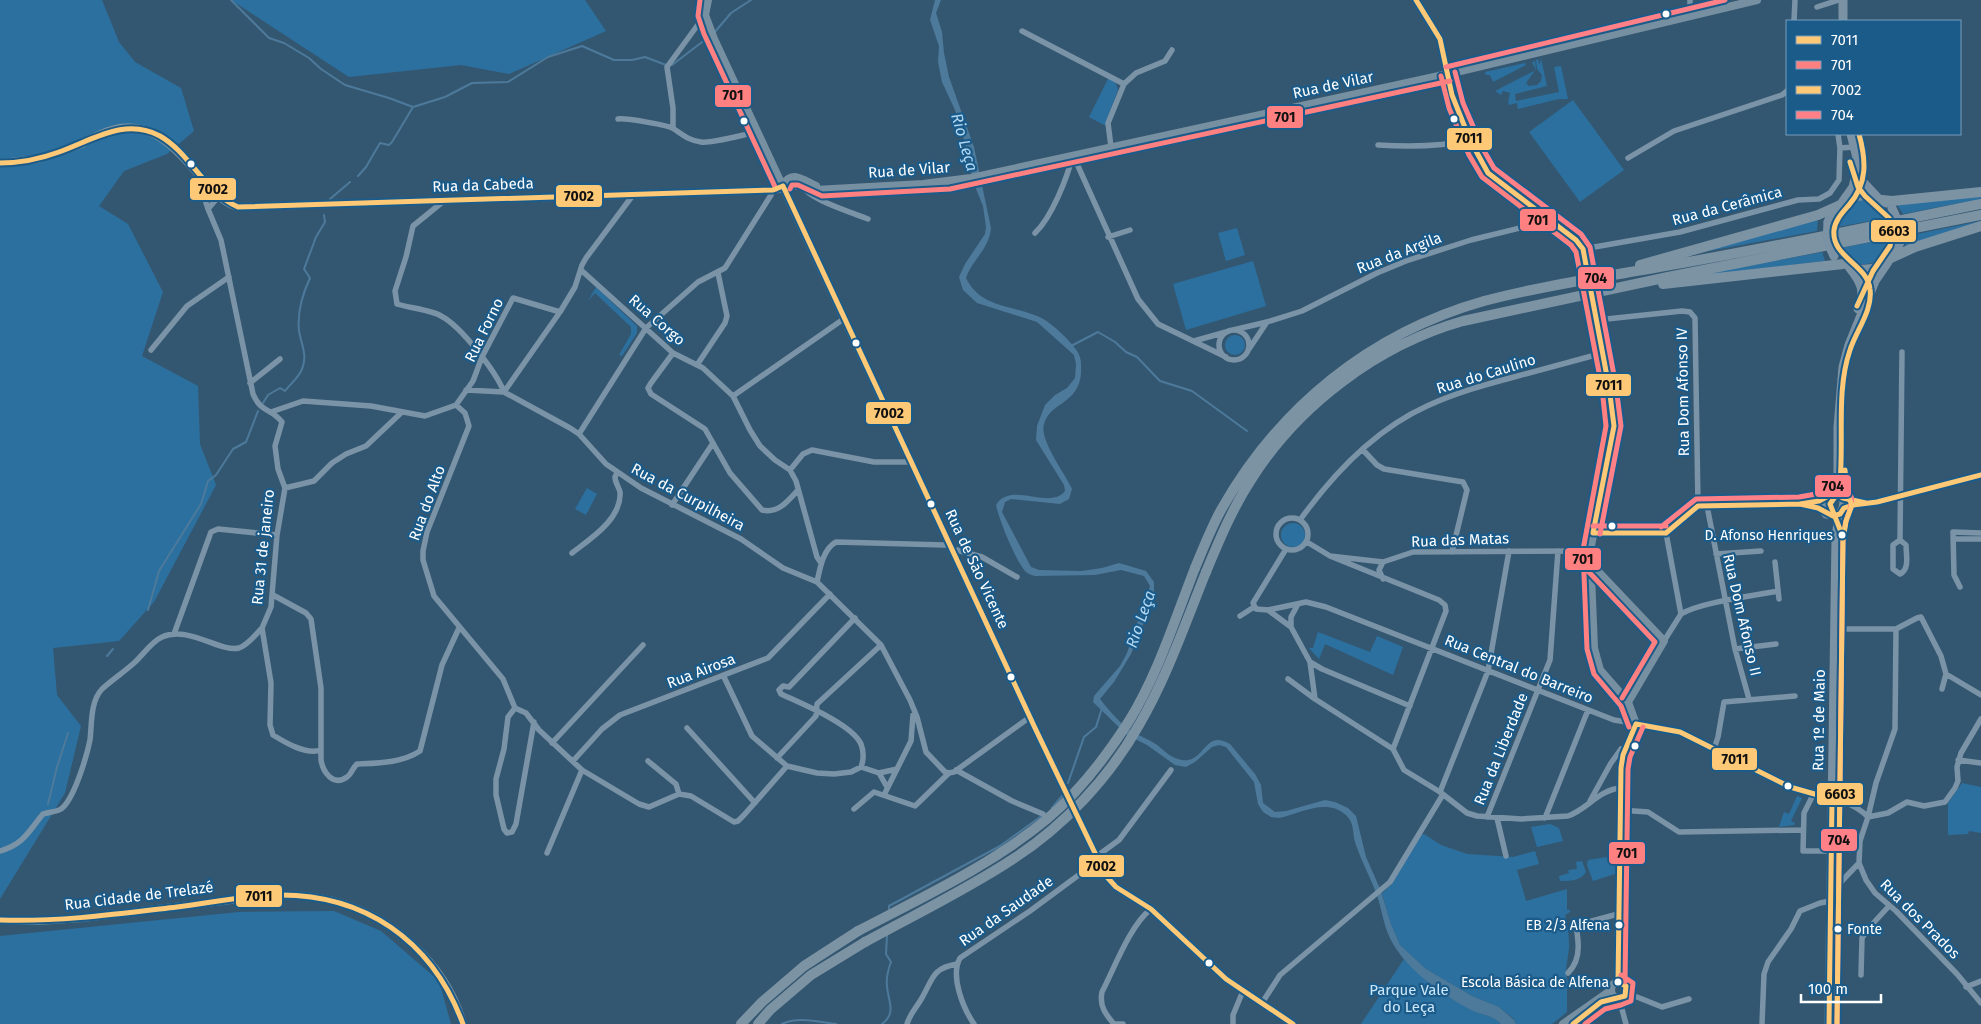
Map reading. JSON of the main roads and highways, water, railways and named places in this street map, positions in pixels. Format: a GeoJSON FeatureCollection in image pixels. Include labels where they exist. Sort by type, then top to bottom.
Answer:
{"type":"FeatureCollection","features":[{"type":"Feature","properties":{"kind":"highway"},"geometry":{"type":"LineString","coordinates":[[1880,199],[1892,201],[1981,192]]}},
{"type":"Feature","properties":{"kind":"highway"},"geometry":{"type":"LineString","coordinates":[[741,1024],[762,1002],[804,966],[858,931],[959,878],[1008,848],[1047,819],[1081,786],[1107,754],[1130,719],[1155,670],[1195,568],[1220,512],[1242,475],[1273,433],[1306,400],[1344,368],[1385,342],[1435,318],[1485,301],[1601,276],[1818,215],[1840,204]]}},
{"type":"Feature","properties":{"kind":"highway"},"geometry":{"type":"LineString","coordinates":[[1601,276],[1664,267],[1981,204]]}},
{"type":"Feature","properties":{"kind":"highway"},"geometry":{"type":"LineString","coordinates":[[758,1024],[770,1010],[811,975],[865,942],[963,889],[1014,858],[1054,827],[1089,794],[1116,761],[1139,725],[1165,674],[1230,518],[1251,479],[1280,441],[1306,414],[1351,376],[1390,350],[1439,328],[1463,321],[1678,275],[1981,214]]}},
{"type":"Feature","properties":{"kind":"highway"},"geometry":{"type":"LineString","coordinates":[[1890,260],[1915,247],[1981,226]]}},
{"type":"Feature","properties":{"kind":"highway"},"geometry":{"type":"LineString","coordinates":[[1623,288],[1846,266]]}},
{"type":"Feature","properties":{"kind":"main road"},"geometry":{"type":"LineString","coordinates":[[1843,20],[1844,0]]}},
{"type":"Feature","properties":{"kind":"main road"},"geometry":{"type":"LineString","coordinates":[[1851,135],[1863,182],[1892,208],[1900,226],[1900,242],[1875,281],[1849,345],[1842,368],[1838,427],[1838,481],[1843,510],[1837,515],[1825,512],[1822,504],[1833,476],[1835,382],[1842,350],[1861,303],[1863,289],[1857,277],[1834,256],[1827,241],[1828,222],[1853,187],[1858,165]]}},
{"type":"Feature","properties":{"kind":"main road"},"geometry":{"type":"LineString","coordinates":[[1840,204],[1857,196],[1880,199]]}},
{"type":"Feature","properties":{"kind":"main road"},"geometry":{"type":"LineString","coordinates":[[1846,266],[1869,270],[1890,260]]}},
{"type":"Feature","properties":{"kind":"main road"},"geometry":{"type":"LineString","coordinates":[[1826,496],[1834,493],[1841,497]]}},
{"type":"Feature","properties":{"kind":"main road","name":"Rua 1º de Maio"},"geometry":{"type":"LineString","coordinates":[[1828,1024],[1836,537],[1843,510]]}},
{"type":"Feature","properties":{"kind":"main road","name":"Rua 1º de Maio"},"geometry":{"type":"LineString","coordinates":[[1825,512],[1836,537]]}},
{"type":"Feature","properties":{"kind":"water","name":"Rio Leça"},"geometry":{"type":"Polygon","coordinates":[[[935,0],[941,0],[936,13],[942,32],[949,77],[974,147],[991,228],[990,236],[984,248],[966,278],[972,288],[987,300],[1042,318],[1059,331],[1074,347],[1079,354],[1081,362],[1079,383],[1075,391],[1047,417],[1043,431],[1049,447],[1072,489],[1069,499],[1060,504],[1011,499],[1005,502],[1002,512],[1031,567],[1039,570],[1081,571],[1119,563],[1146,571],[1154,582],[1154,593],[1148,612],[1131,654],[1114,682],[1100,699],[1123,725],[1176,758],[1186,760],[1194,758],[1211,742],[1216,740],[1230,744],[1255,774],[1261,785],[1263,803],[1275,812],[1286,811],[1325,800],[1348,808],[1356,816],[1366,857],[1381,891],[1391,924],[1400,945],[1426,969],[1472,996],[1499,1007],[1516,1024],[1501,1024],[1461,1004],[1431,984],[1404,959],[1388,935],[1373,884],[1358,851],[1350,819],[1340,810],[1323,807],[1279,818],[1271,817],[1263,812],[1258,804],[1254,782],[1226,747],[1219,745],[1212,747],[1195,762],[1186,767],[1175,765],[1147,745],[1127,735],[1093,702],[1094,696],[1120,666],[1127,653],[1150,586],[1144,576],[1121,570],[1095,575],[1035,576],[1030,574],[1025,571],[1017,558],[1000,520],[996,505],[1003,498],[1011,495],[1020,495],[1050,498],[1058,496],[1065,491],[1064,485],[1036,440],[1037,426],[1045,405],[1055,395],[1067,388],[1075,378],[1076,364],[1074,355],[1037,322],[977,303],[963,290],[959,277],[965,264],[985,234],[986,227],[983,206],[974,184],[963,136],[955,110],[942,82],[938,62],[939,46],[930,20],[935,0]]]}},
{"type":"Feature","properties":{"kind":"waterway"},"geometry":{"type":"LineString","coordinates":[[231,0],[269,38],[284,43],[309,58],[321,69],[345,85],[413,107],[445,97],[472,83],[508,82],[548,57],[582,46],[614,60],[632,60],[645,57],[666,65]]}},
{"type":"Feature","properties":{"kind":"waterway"},"geometry":{"type":"LineString","coordinates":[[714,33],[731,13],[751,0]]}},
{"type":"Feature","properties":{"kind":"waterway"},"geometry":{"type":"LineString","coordinates":[[672,65],[710,36]]}},
{"type":"Feature","properties":{"kind":"waterway"},"geometry":{"type":"LineString","coordinates":[[358,176],[366,167],[380,143],[389,145],[392,142],[413,107]]}},
{"type":"Feature","properties":{"kind":"waterway"},"geometry":{"type":"LineString","coordinates":[[330,199],[350,182]]}},
{"type":"Feature","properties":{"kind":"waterway"},"geometry":{"type":"LineString","coordinates":[[263,403],[268,395],[280,388],[285,391],[302,370],[304,357],[299,331],[299,310],[310,278],[304,269],[316,237],[325,222],[324,215]]}},
{"type":"Feature","properties":{"kind":"waterway"},"geometry":{"type":"LineString","coordinates":[[1071,346],[1098,332],[1115,342],[1126,352],[1137,357],[1160,381],[1192,391],[1247,431]]}},
{"type":"Feature","properties":{"kind":"waterway"},"geometry":{"type":"LineString","coordinates":[[148,610],[159,571],[201,504],[208,481],[216,475],[233,449],[246,442],[258,411]]}},
{"type":"Feature","properties":{"kind":"waterway"},"geometry":{"type":"LineString","coordinates":[[107,656],[113,649]]}},
{"type":"Feature","properties":{"kind":"waterway"},"geometry":{"type":"LineString","coordinates":[[1068,783],[1084,737],[1096,727],[1102,708]]}},
{"type":"Feature","properties":{"kind":"waterway"},"geometry":{"type":"LineString","coordinates":[[48,804],[68,733]]}},
{"type":"Feature","properties":{"kind":"waterway"},"geometry":{"type":"LineString","coordinates":[[1052,808],[1062,796]]}},
{"type":"Feature","properties":{"kind":"waterway"},"geometry":{"type":"LineString","coordinates":[[889,910],[889,906],[1000,846],[1043,815]]}},
{"type":"Feature","properties":{"kind":"waterway"},"geometry":{"type":"LineString","coordinates":[[882,1024],[887,1020],[891,1006],[887,980],[891,962],[886,954],[887,935]]}},
{"type":"Feature","properties":{"kind":"waterway"},"geometry":{"type":"LineString","coordinates":[[782,1024],[795,1020],[836,1024]]}},
{"type":"Feature","properties":{"kind":"place","name":"D. Afonso Henriques"},"geometry":{"type":"Point","coordinates":[1842,535]}},
{"type":"Feature","properties":{"kind":"place","name":"EB 2/3 Alfena"},"geometry":{"type":"Point","coordinates":[1619,925]}},
{"type":"Feature","properties":{"kind":"place","name":"Fonte"},"geometry":{"type":"Point","coordinates":[1838,929]}},
{"type":"Feature","properties":{"kind":"place","name":"Escola Básica de Alfena"},"geometry":{"type":"Point","coordinates":[1618,982]}},
{"type":"Feature","properties":{"kind":"park label","name":"Parque Vale do Leça"},"geometry":{"type":"Point","coordinates":[1409,998]}}]}
